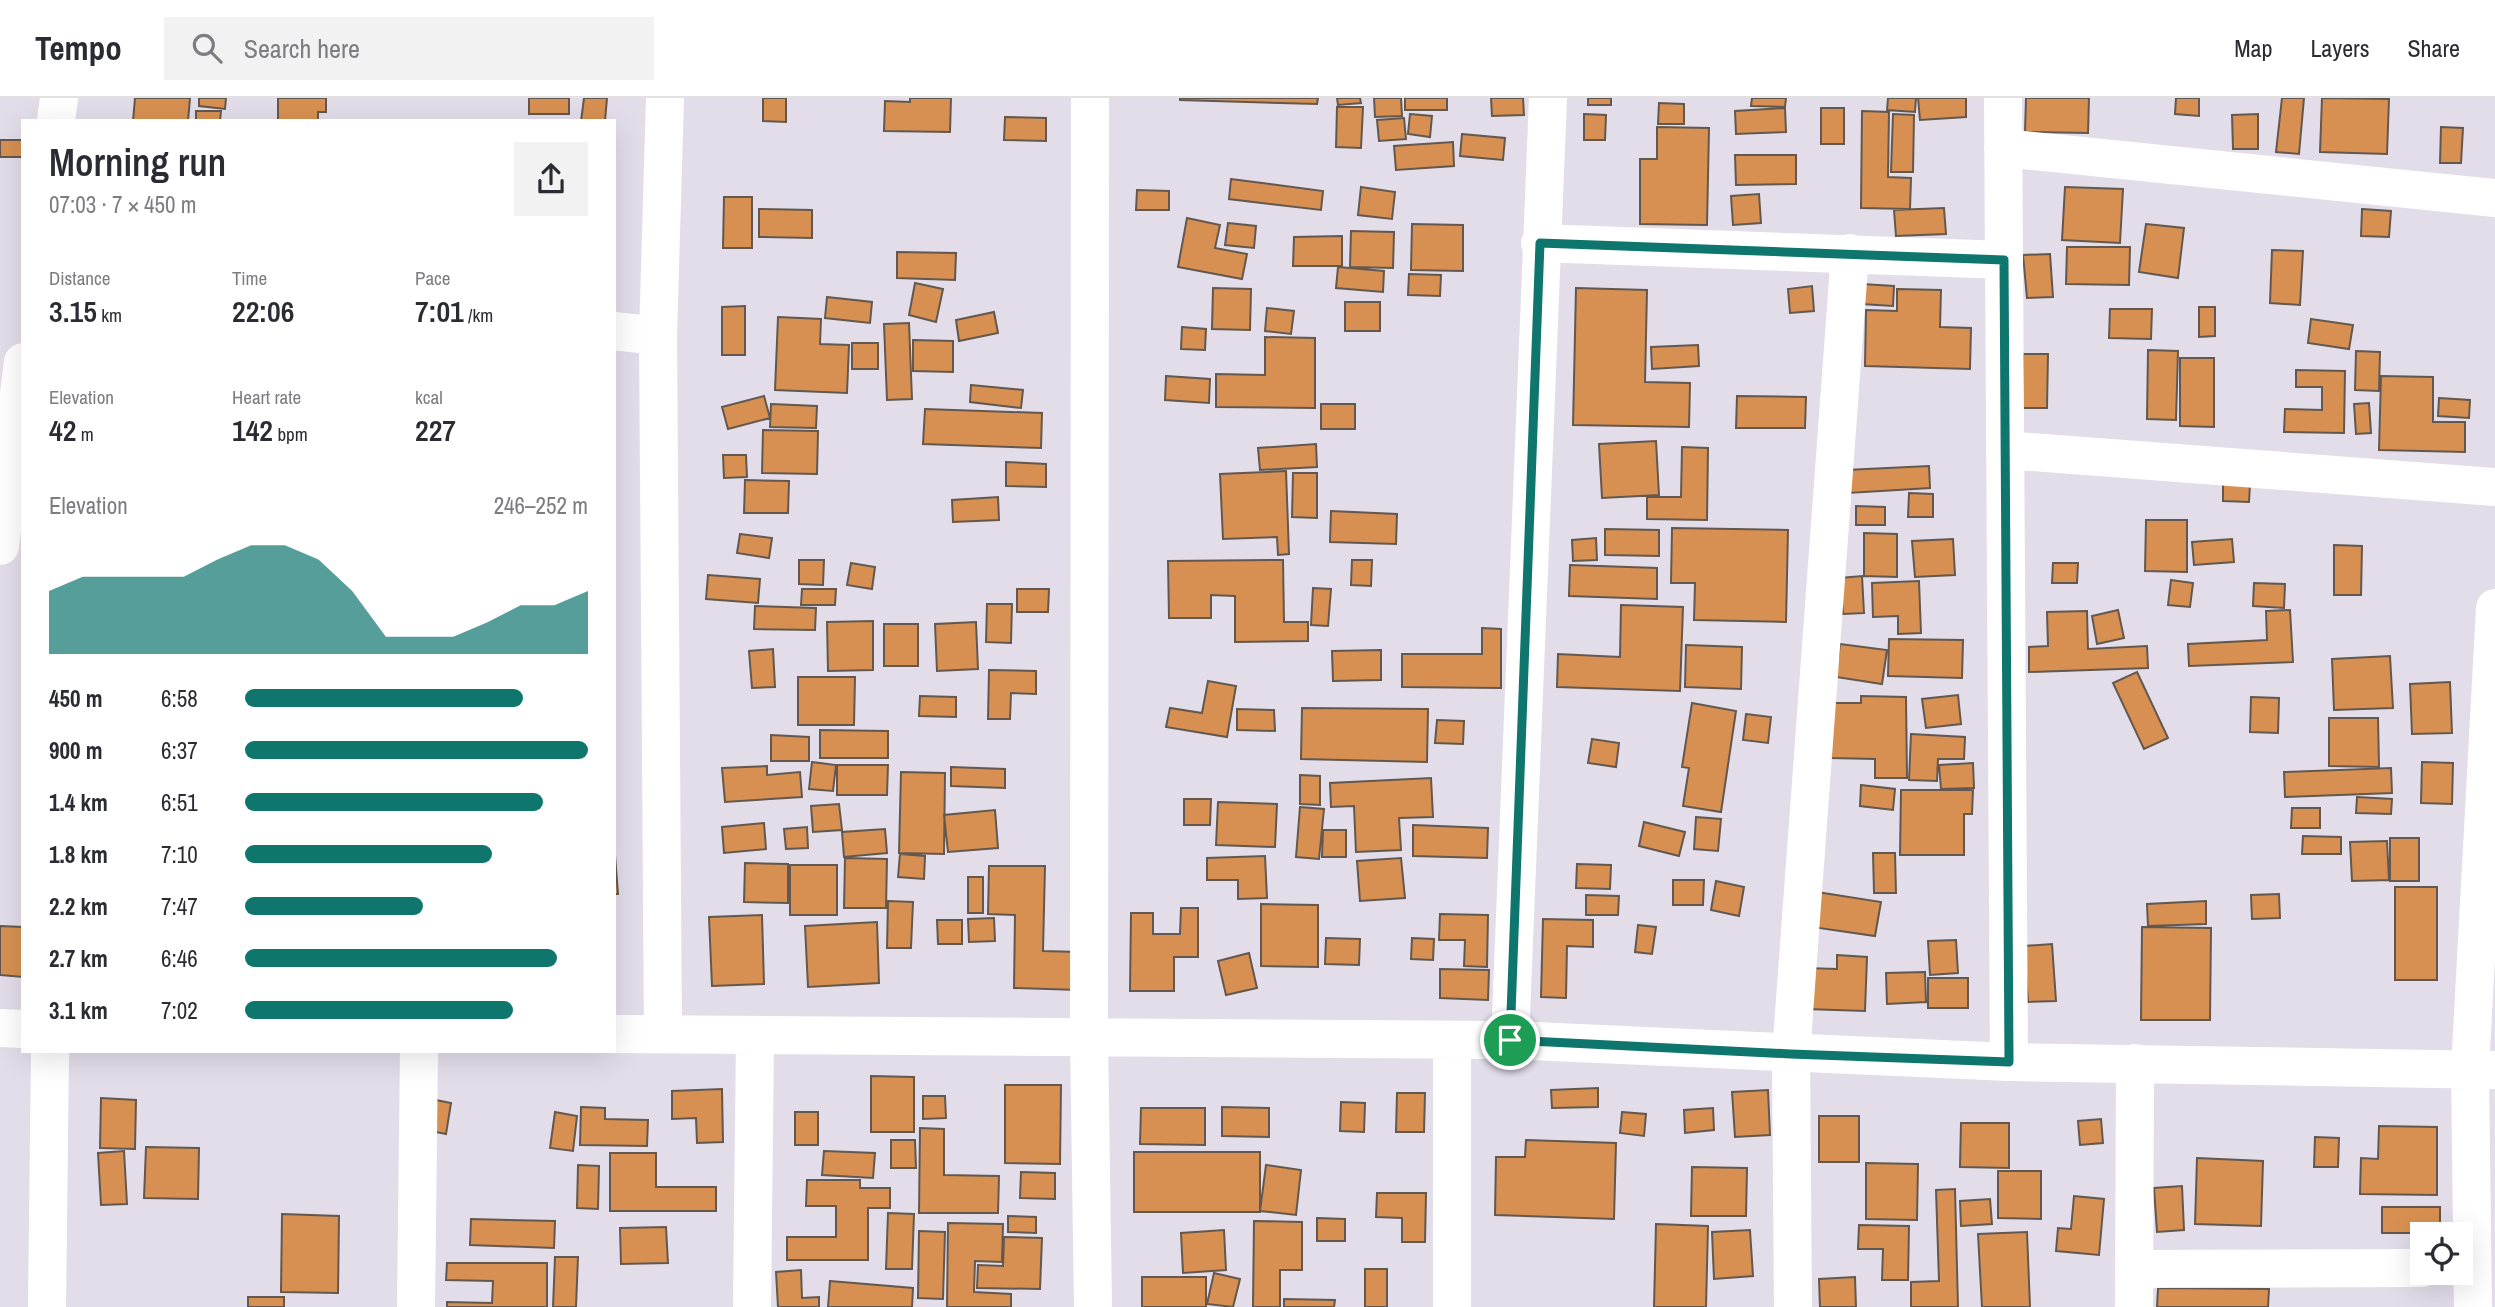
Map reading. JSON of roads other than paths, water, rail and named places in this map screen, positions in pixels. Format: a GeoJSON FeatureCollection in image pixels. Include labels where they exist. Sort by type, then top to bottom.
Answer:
{"type":"FeatureCollection","features":[{"type":"Feature","properties":{"kind":"street"},"geometry":{"type":"LineString","coordinates":[[56,119],[59,98]]}},
{"type":"Feature","properties":{"kind":"street"},"geometry":{"type":"LineString","coordinates":[[663,1034],[658,336],[665,98]]}},
{"type":"Feature","properties":{"kind":"street"},"geometry":{"type":"LineString","coordinates":[[1090,98],[1089,1039],[1093,1307]]}},
{"type":"Feature","properties":{"kind":"street"},"geometry":{"type":"LineString","coordinates":[[1510,1040],[1540,243],[1548,98]]}},
{"type":"Feature","properties":{"kind":"street"},"geometry":{"type":"LineString","coordinates":[[2003,98],[2009,1062]]}},
{"type":"Feature","properties":{"kind":"street"},"geometry":{"type":"LineString","coordinates":[[2003,148],[2495,198]]}},
{"type":"Feature","properties":{"kind":"street"},"geometry":{"type":"LineString","coordinates":[[1540,243],[2004,260]]}},
{"type":"Feature","properties":{"kind":"street"},"geometry":{"type":"LineString","coordinates":[[1793,1307],[1791,1054],[1850,253]]}},
{"type":"Feature","properties":{"kind":"street"},"geometry":{"type":"LineString","coordinates":[[616,331],[658,336]]}},
{"type":"Feature","properties":{"kind":"street"},"geometry":{"type":"LineString","coordinates":[[0,546],[13,385]]}},
{"type":"Feature","properties":{"kind":"street"},"geometry":{"type":"LineString","coordinates":[[2005,450],[2495,487]]}},
{"type":"Feature","properties":{"kind":"street"},"geometry":{"type":"LineString","coordinates":[[2471,1222],[2483,1069],[2495,608]]}},
{"type":"Feature","properties":{"kind":"street"},"geometry":{"type":"LineString","coordinates":[[0,1028],[21,1029]]}},
{"type":"Feature","properties":{"kind":"street"},"geometry":{"type":"LineString","coordinates":[[616,1034],[1510,1040],[2009,1062],[2483,1069]]}},
{"type":"Feature","properties":{"kind":"street"},"geometry":{"type":"LineString","coordinates":[[751,1307],[755,1036]]}},
{"type":"Feature","properties":{"kind":"street"},"geometry":{"type":"LineString","coordinates":[[1452,1040],[1452,1307]]}},
{"type":"Feature","properties":{"kind":"street"},"geometry":{"type":"LineString","coordinates":[[47,1307],[50,1053]]}},
{"type":"Feature","properties":{"kind":"street"},"geometry":{"type":"LineString","coordinates":[[416,1307],[419,1053]]}},
{"type":"Feature","properties":{"kind":"street"},"geometry":{"type":"LineString","coordinates":[[2134,1063],[2134,1307]]}},
{"type":"Feature","properties":{"kind":"street"},"geometry":{"type":"LineString","coordinates":[[2134,1269],[2410,1268]]}},
{"type":"Feature","properties":{"kind":"street"},"geometry":{"type":"LineString","coordinates":[[2470,1285],[2473,1307]]}}]}
